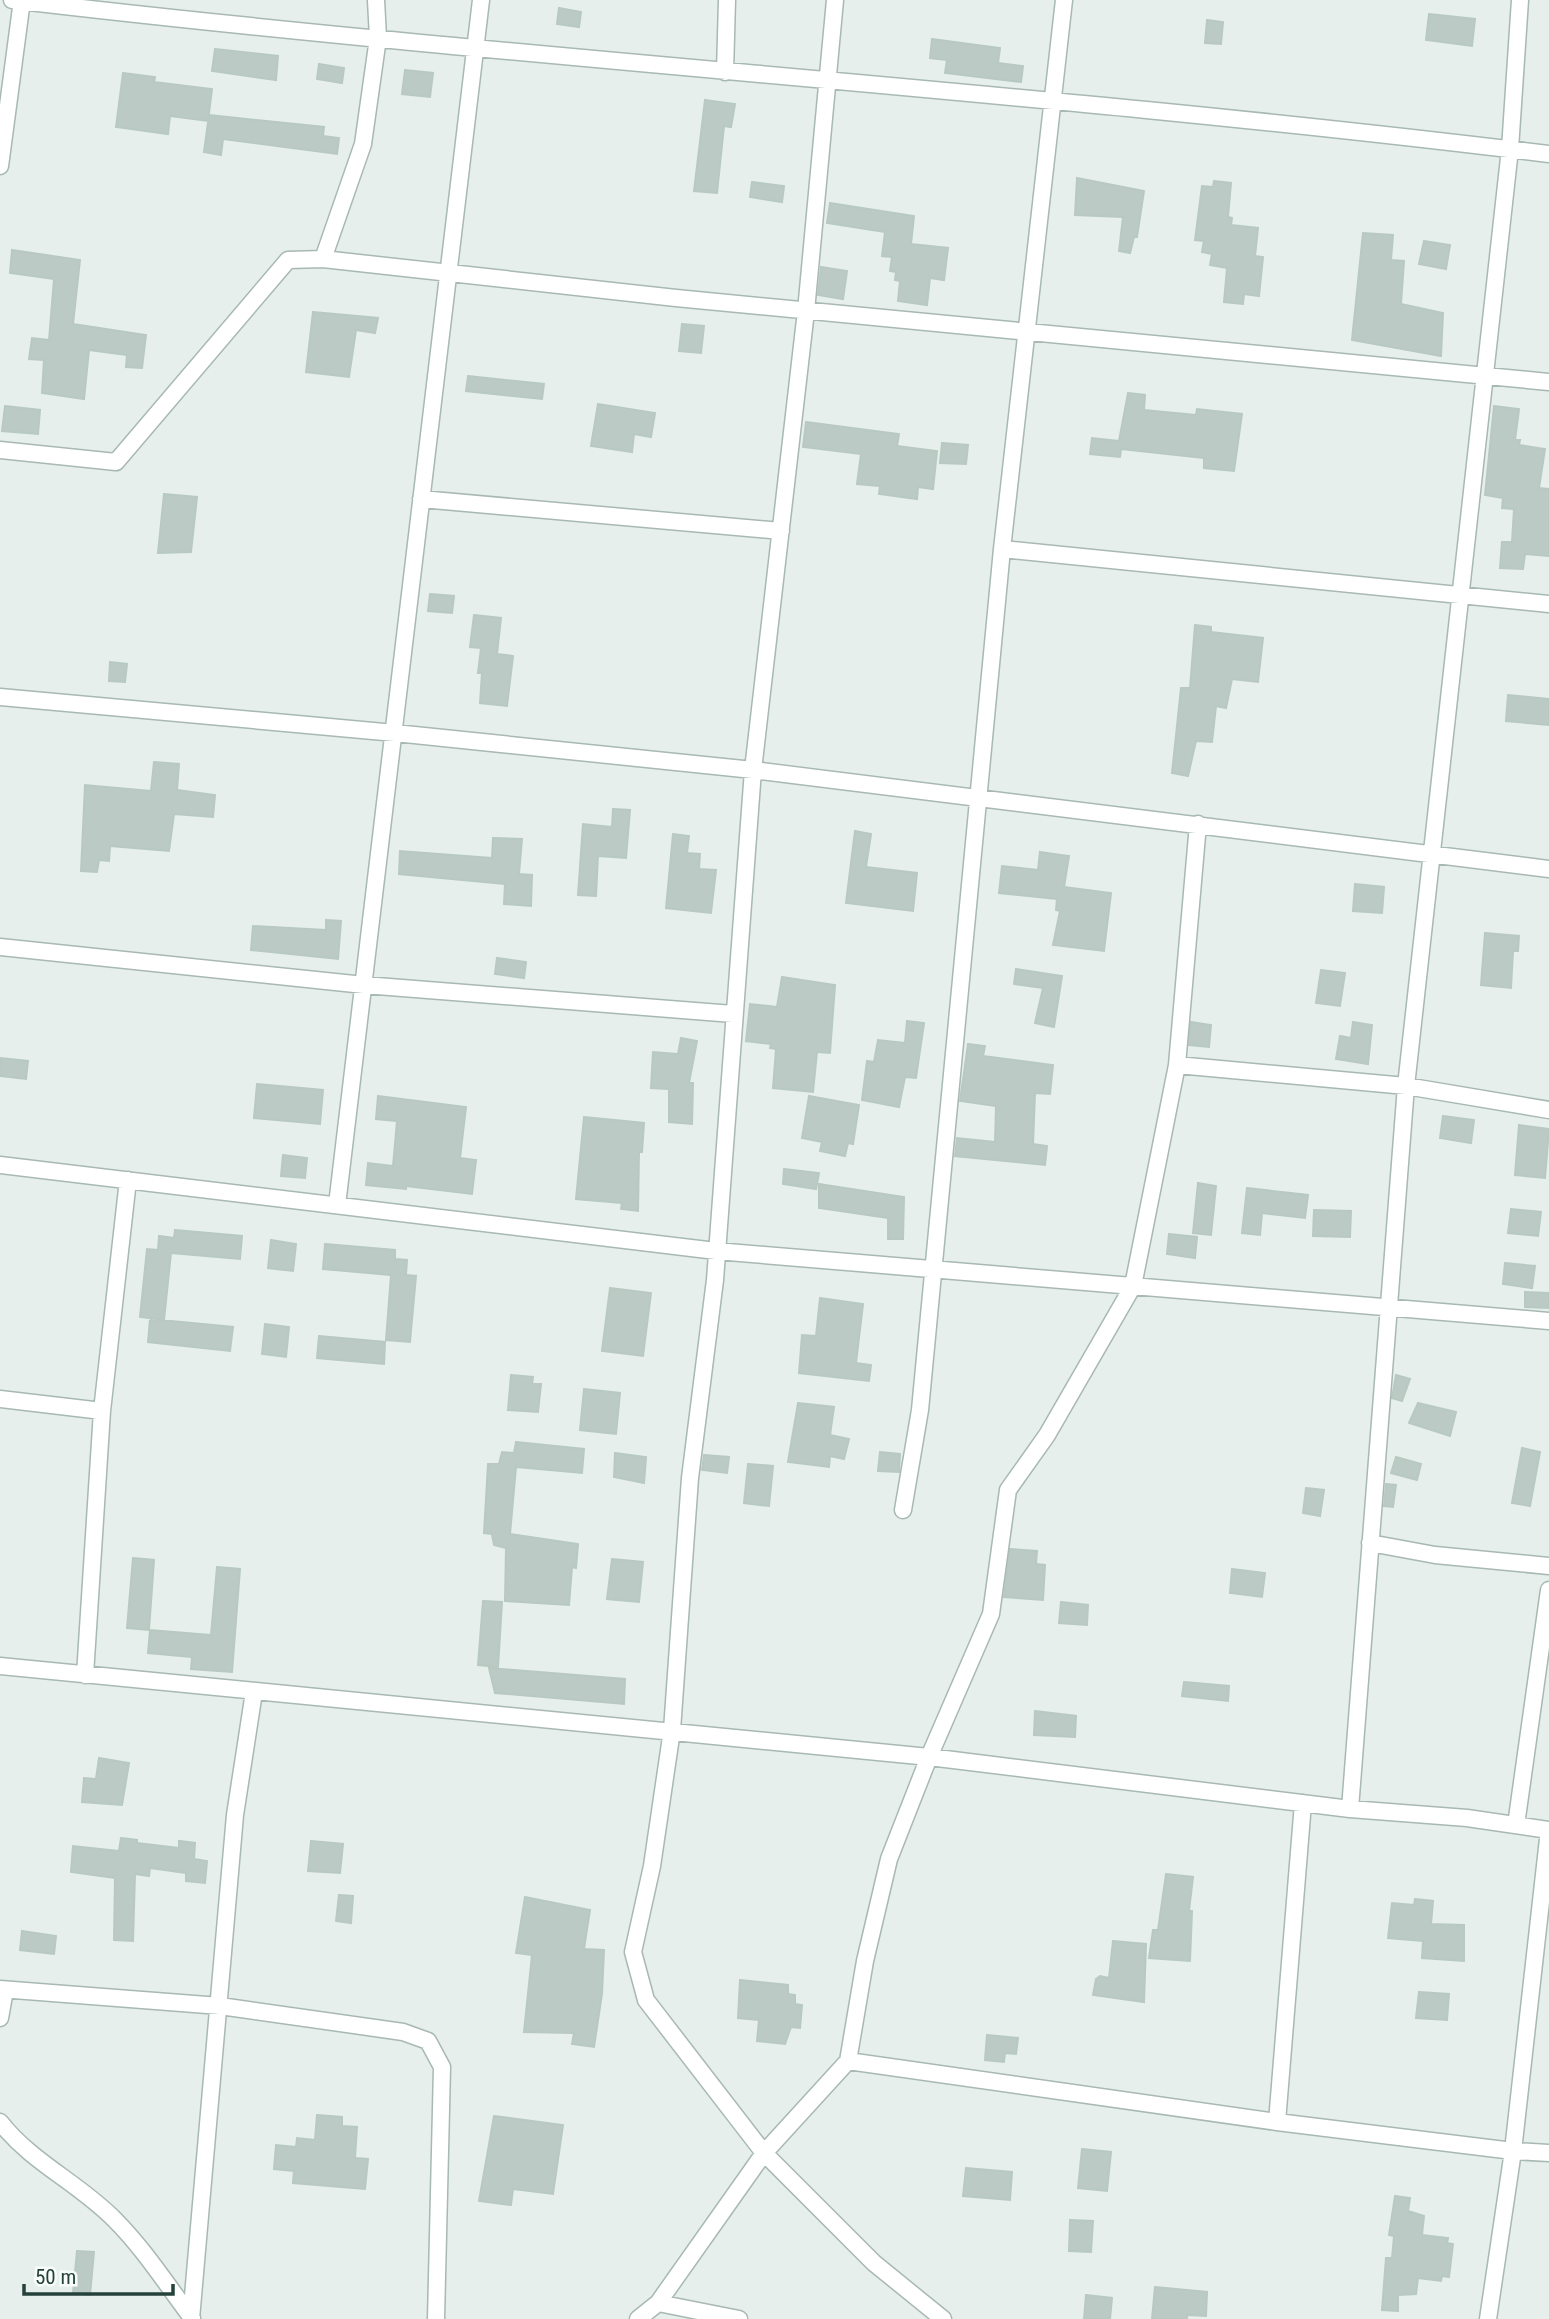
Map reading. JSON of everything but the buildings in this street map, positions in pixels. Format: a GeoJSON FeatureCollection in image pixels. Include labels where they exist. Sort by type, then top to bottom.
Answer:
{"type":"FeatureCollection","features":[{"type":"Feature","properties":{"kind":"street"},"geometry":{"type":"LineString","coordinates":[[0,166],[19,0],[475,50],[1055,102],[1549,154]]}},
{"type":"Feature","properties":{"kind":"street"},"geometry":{"type":"LineString","coordinates":[[323,259],[363,144],[377,38],[376,0]]}},
{"type":"Feature","properties":{"kind":"street"},"geometry":{"type":"LineString","coordinates":[[337,1205],[481,0]]}},
{"type":"Feature","properties":{"kind":"street"},"geometry":{"type":"LineString","coordinates":[[725,72],[727,0]]}},
{"type":"Feature","properties":{"kind":"street"},"geometry":{"type":"LineString","coordinates":[[835,0],[806,311],[753,770],[716,1251],[690,1478],[672,1730],[652,1866],[633,1952],[646,2000],[764,2153],[845,2237],[943,2319]]}},
{"type":"Feature","properties":{"kind":"street"},"geometry":{"type":"LineString","coordinates":[[903,1510],[920,1410],[1002,549],[1025,329],[1055,102],[1064,0]]}},
{"type":"Feature","properties":{"kind":"street"},"geometry":{"type":"LineString","coordinates":[[1350,1809],[1406,1086],[1510,149],[1520,0]]}},
{"type":"Feature","properties":{"kind":"street"},"geometry":{"type":"LineString","coordinates":[[0,450],[116,462],[288,260],[323,259],[806,311],[1025,329],[1549,382]]}},
{"type":"Feature","properties":{"kind":"street"},"geometry":{"type":"LineString","coordinates":[[421,499],[781,531]]}},
{"type":"Feature","properties":{"kind":"street"},"geometry":{"type":"LineString","coordinates":[[1002,549],[1549,604]]}},
{"type":"Feature","properties":{"kind":"street"},"geometry":{"type":"LineString","coordinates":[[0,697],[395,733],[753,770],[1549,869]]}},
{"type":"Feature","properties":{"kind":"street"},"geometry":{"type":"LineString","coordinates":[[638,2319],[658,2303],[764,2153],[848,2061],[865,1961],[889,1859],[929,1757],[991,1614],[1009,1489],[1047,1435],[1133,1286],[1177,1065],[1198,824]]}},
{"type":"Feature","properties":{"kind":"street"},"geometry":{"type":"LineString","coordinates":[[0,947],[364,985],[733,1014]]}},
{"type":"Feature","properties":{"kind":"street"},"geometry":{"type":"LineString","coordinates":[[1177,1065],[1406,1086],[1549,1110]]}},
{"type":"Feature","properties":{"kind":"street"},"geometry":{"type":"LineString","coordinates":[[0,1165],[716,1251],[1549,1321]]}},
{"type":"Feature","properties":{"kind":"street"},"geometry":{"type":"LineString","coordinates":[[85,1675],[102,1411],[128,1180]]}},
{"type":"Feature","properties":{"kind":"street"},"geometry":{"type":"LineString","coordinates":[[0,1399],[102,1411]]}},
{"type":"Feature","properties":{"kind":"street"},"geometry":{"type":"LineString","coordinates":[[1370,1543],[1435,1555],[1549,1566]]}},
{"type":"Feature","properties":{"kind":"street"},"geometry":{"type":"LineString","coordinates":[[1516,1825],[1549,1590]]}},
{"type":"Feature","properties":{"kind":"street"},"geometry":{"type":"LineString","coordinates":[[0,1666],[929,1757],[1350,1809],[1549,1830],[1513,2151],[1488,2319]]}},
{"type":"Feature","properties":{"kind":"street"},"geometry":{"type":"LineString","coordinates":[[192,2318],[235,1815],[254,1692]]}},
{"type":"Feature","properties":{"kind":"street"},"geometry":{"type":"LineString","coordinates":[[1277,2122],[1303,1803]]}},
{"type":"Feature","properties":{"kind":"street"},"geometry":{"type":"LineString","coordinates":[[0,2018],[2,1989],[220,2006],[403,2032],[428,2041],[442,2067],[436,2319]]}},
{"type":"Feature","properties":{"kind":"street"},"geometry":{"type":"LineString","coordinates":[[848,2061],[1277,2122],[1549,2153]]}},
{"type":"Feature","properties":{"kind":"street"},"geometry":{"type":"LineString","coordinates":[[0,2122],[17,2144],[114,2218],[141,2248],[192,2318]]}},
{"type":"Feature","properties":{"kind":"street"},"geometry":{"type":"LineString","coordinates":[[658,2303],[739,2319]]}}]}
